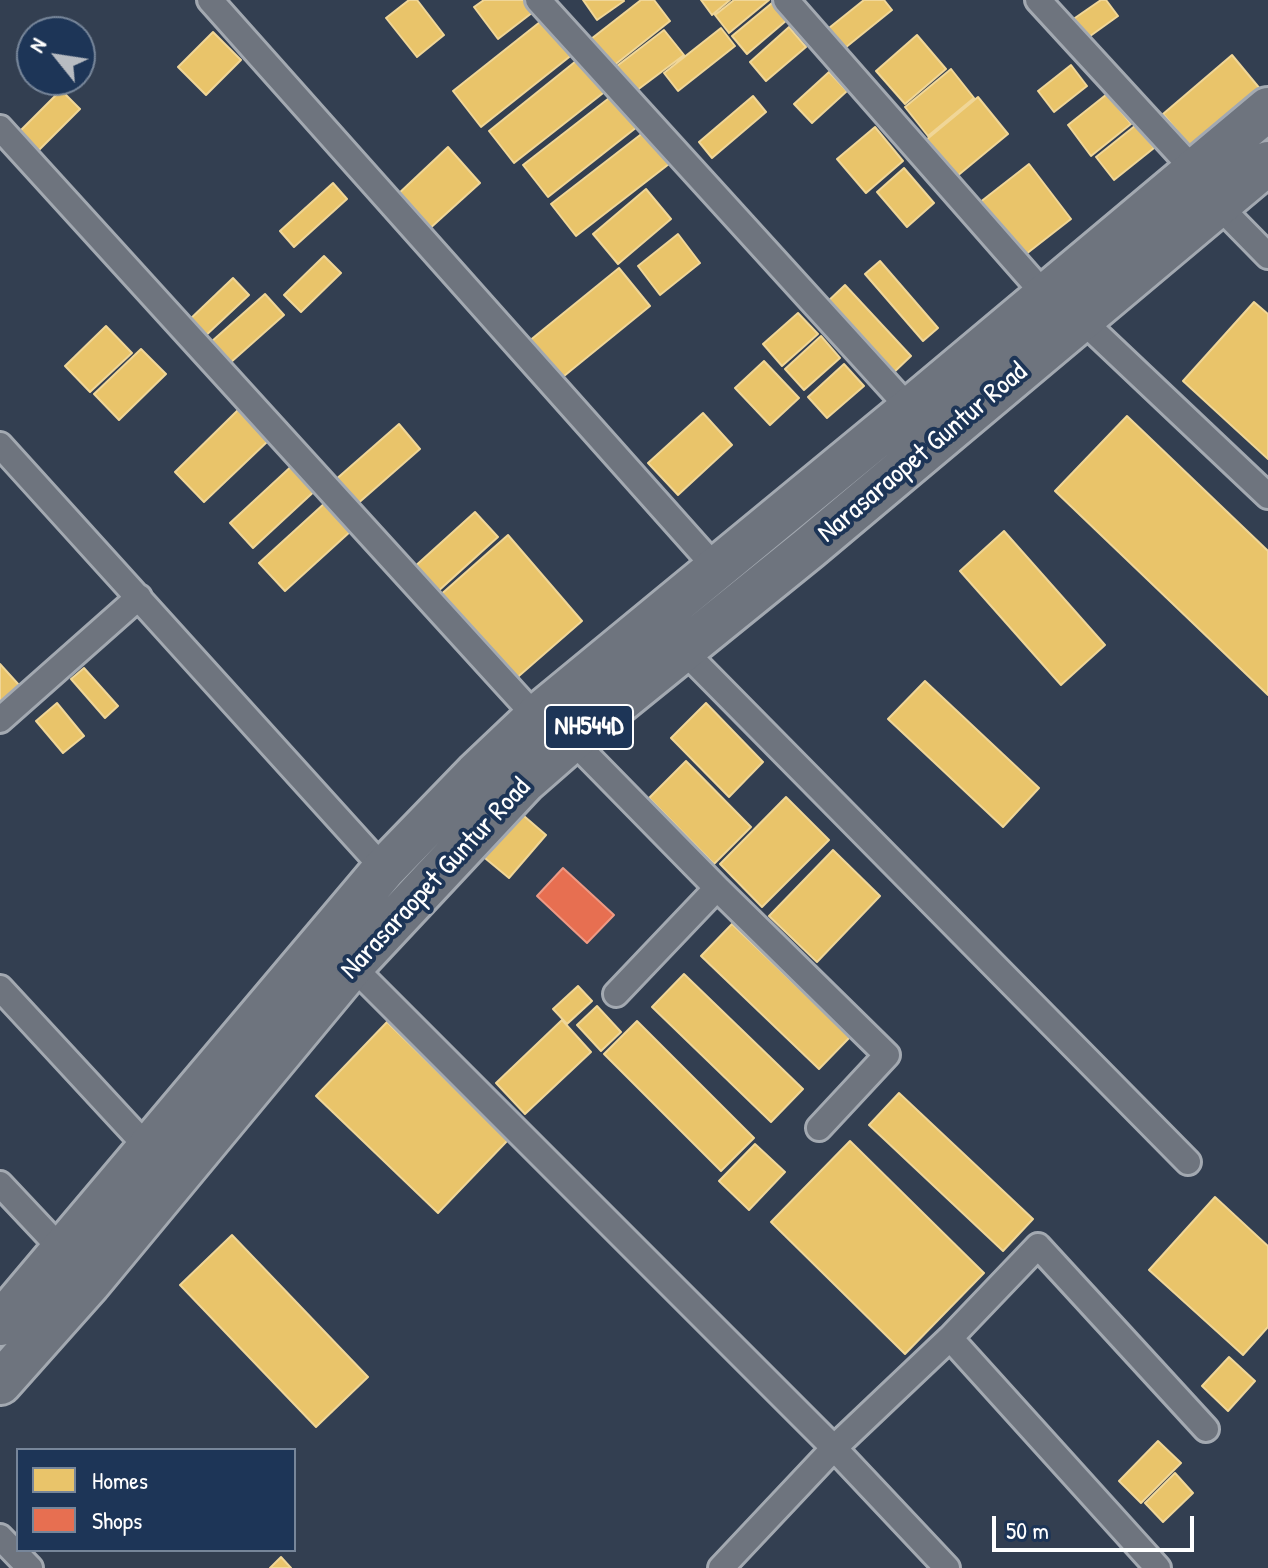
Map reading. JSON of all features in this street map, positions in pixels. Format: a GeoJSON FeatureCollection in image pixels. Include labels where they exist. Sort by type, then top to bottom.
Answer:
{"type":"FeatureCollection","features":[{"type":"Feature","properties":{"kind":"highway","name":"Narasaraopet Guntur Road"},"geometry":{"type":"LineString","coordinates":[[0,1383],[89,1283],[339,953],[384,869],[476,774],[536,717],[1268,109]]}},
{"type":"Feature","properties":{"kind":"highway","name":"Narasaraopet Guntur Road"},"geometry":{"type":"LineString","coordinates":[[0,1324],[149,1149],[339,953],[481,826],[524,782],[1268,163]]}},
{"type":"Feature","properties":{"kind":"street"},"geometry":{"type":"LineString","coordinates":[[210,0],[715,567]]}},
{"type":"Feature","properties":{"kind":"street"},"geometry":{"type":"LineString","coordinates":[[538,0],[910,409]]}},
{"type":"Feature","properties":{"kind":"street"},"geometry":{"type":"LineString","coordinates":[[786,0],[1045,295]]}},
{"type":"Feature","properties":{"kind":"street"},"geometry":{"type":"LineString","coordinates":[[1038,0],[1195,171]]}},
{"type":"Feature","properties":{"kind":"street"},"geometry":{"type":"LineString","coordinates":[[0,128],[536,717]]}},
{"type":"Feature","properties":{"kind":"street"},"geometry":{"type":"LineString","coordinates":[[1218,205],[1268,256]]}},
{"type":"Feature","properties":{"kind":"street"},"geometry":{"type":"LineString","coordinates":[[1082,320],[1268,496]]}},
{"type":"Feature","properties":{"kind":"street"},"geometry":{"type":"LineString","coordinates":[[0,445],[384,869]]}},
{"type":"Feature","properties":{"kind":"street"},"geometry":{"type":"LineString","coordinates":[[0,720],[139,597]]}},
{"type":"Feature","properties":{"kind":"street"},"geometry":{"type":"LineString","coordinates":[[684,651],[1188,1162]]}},
{"type":"Feature","properties":{"kind":"street"},"geometry":{"type":"LineString","coordinates":[[572,740],[887,1055],[819,1128]]}},
{"type":"Feature","properties":{"kind":"street"},"geometry":{"type":"LineString","coordinates":[[616,994],[717,888]]}},
{"type":"Feature","properties":{"kind":"street"},"geometry":{"type":"LineString","coordinates":[[339,953],[834,1448],[947,1568]]}},
{"type":"Feature","properties":{"kind":"street"},"geometry":{"type":"LineString","coordinates":[[0,988],[149,1149]]}},
{"type":"Feature","properties":{"kind":"street"},"geometry":{"type":"LineString","coordinates":[[0,1184],[63,1251]]}},
{"type":"Feature","properties":{"kind":"street"},"geometry":{"type":"LineString","coordinates":[[721,1568],[834,1448],[950,1338],[1038,1246],[1206,1429]]}},
{"type":"Feature","properties":{"kind":"street"},"geometry":{"type":"LineString","coordinates":[[950,1338],[1158,1568]]}},
{"type":"Feature","properties":{"kind":"street"},"geometry":{"type":"LineString","coordinates":[[0,1537],[30,1568]]}},
{"type":"Feature","properties":{"kind":"building: Homes"},"geometry":{"type":"Polygon","coordinates":[[[409,0],[417,0],[444,35],[417,57],[386,18],[409,0]]]}},
{"type":"Feature","properties":{"kind":"building: Homes"},"geometry":{"type":"Polygon","coordinates":[[[484,0],[531,0],[537,9],[498,39],[474,7],[484,0]]]}},
{"type":"Feature","properties":{"kind":"building: Homes"},"geometry":{"type":"Polygon","coordinates":[[[583,0],[623,0],[624,1],[597,20],[583,0]]]}},
{"type":"Feature","properties":{"kind":"building: Homes"},"geometry":{"type":"Polygon","coordinates":[[[641,0],[654,0],[670,21],[612,67],[591,39],[641,0]]]}},
{"type":"Feature","properties":{"kind":"building: Homes"},"geometry":{"type":"Polygon","coordinates":[[[701,0],[730,0],[712,15],[701,0]]]}},
{"type":"Feature","properties":{"kind":"building: Homes"},"geometry":{"type":"Polygon","coordinates":[[[734,0],[769,0],[729,33],[715,15],[734,0]]]}},
{"type":"Feature","properties":{"kind":"building: Homes"},"geometry":{"type":"Polygon","coordinates":[[[864,0],[884,0],[892,10],[840,52],[824,32],[864,0]]]}},
{"type":"Feature","properties":{"kind":"building: Homes"},"geometry":{"type":"Polygon","coordinates":[[[1101,0],[1106,0],[1118,16],[1086,39],[1072,20],[1101,0]]]}},
{"type":"Feature","properties":{"kind":"building: Homes"},"geometry":{"type":"Polygon","coordinates":[[[772,3],[787,20],[747,54],[732,36],[772,3]]]}},
{"type":"Feature","properties":{"kind":"building: Homes"},"geometry":{"type":"Polygon","coordinates":[[[545,18],[573,54],[481,127],[453,91],[545,18]]]}},
{"type":"Feature","properties":{"kind":"building: Homes"},"geometry":{"type":"Polygon","coordinates":[[[789,27],[806,47],[766,81],[750,62],[789,27]]]}},
{"type":"Feature","properties":{"kind":"building: Homes"},"geometry":{"type":"Polygon","coordinates":[[[721,28],[735,46],[678,91],[664,73],[721,28]]]}},
{"type":"Feature","properties":{"kind":"building: Homes"},"geometry":{"type":"Polygon","coordinates":[[[664,30],[684,55],[632,94],[613,69],[664,30]]]}},
{"type":"Feature","properties":{"kind":"building: Homes"},"geometry":{"type":"Polygon","coordinates":[[[213,32],[241,60],[206,95],[178,67],[213,32]]]}},
{"type":"Feature","properties":{"kind":"building: Homes"},"geometry":{"type":"Polygon","coordinates":[[[917,35],[946,69],[905,104],[876,71],[917,35]]]}},
{"type":"Feature","properties":{"kind":"building: Homes"},"geometry":{"type":"Polygon","coordinates":[[[1232,55],[1261,90],[1191,148],[1163,114],[1232,55]]]}},
{"type":"Feature","properties":{"kind":"building: Homes"},"geometry":{"type":"Polygon","coordinates":[[[581,57],[607,90],[514,163],[489,131],[581,57]]]}},
{"type":"Feature","properties":{"kind":"building: Homes"},"geometry":{"type":"Polygon","coordinates":[[[1071,65],[1087,86],[1054,112],[1038,91],[1071,65]]]}},
{"type":"Feature","properties":{"kind":"building: Homes"},"geometry":{"type":"Polygon","coordinates":[[[951,69],[974,98],[928,136],[905,107],[951,69]]]}},
{"type":"Feature","properties":{"kind":"building: Homes"},"geometry":{"type":"Polygon","coordinates":[[[829,72],[847,91],[812,123],[794,104],[829,72]]]}},
{"type":"Feature","properties":{"kind":"building: Homes"},"geometry":{"type":"Polygon","coordinates":[[[1107,94],[1131,124],[1091,156],[1068,125],[1107,94]]]}},
{"type":"Feature","properties":{"kind":"building: Homes"},"geometry":{"type":"Polygon","coordinates":[[[613,95],[637,127],[548,197],[523,165],[613,95]]]}},
{"type":"Feature","properties":{"kind":"building: Homes"},"geometry":{"type":"Polygon","coordinates":[[[55,96],[67,96],[80,109],[31,158],[12,139],[55,96]]]}},
{"type":"Feature","properties":{"kind":"building: Homes"},"geometry":{"type":"Polygon","coordinates":[[[753,96],[766,112],[712,158],[699,142],[753,96]]]}},
{"type":"Feature","properties":{"kind":"building: Homes"},"geometry":{"type":"Polygon","coordinates":[[[978,97],[1008,134],[956,177],[926,140],[978,97]]]}},
{"type":"Feature","properties":{"kind":"building: Homes"},"geometry":{"type":"Polygon","coordinates":[[[1136,125],[1154,148],[1114,180],[1096,157],[1136,125]]]}},
{"type":"Feature","properties":{"kind":"building: Homes"},"geometry":{"type":"Polygon","coordinates":[[[875,127],[903,161],[866,193],[837,159],[875,127]]]}},
{"type":"Feature","properties":{"kind":"building: Homes"},"geometry":{"type":"Polygon","coordinates":[[[644,132],[669,164],[576,236],[551,204],[644,132]]]}},
{"type":"Feature","properties":{"kind":"building: Homes"},"geometry":{"type":"Polygon","coordinates":[[[448,147],[480,183],[427,231],[396,196],[448,147]]]}},
{"type":"Feature","properties":{"kind":"building: Homes"},"geometry":{"type":"Polygon","coordinates":[[[1029,164],[1071,219],[1021,258],[979,203],[1029,164]]]}},
{"type":"Feature","properties":{"kind":"building: Homes"},"geometry":{"type":"Polygon","coordinates":[[[904,168],[934,203],[907,227],[877,192],[904,168]]]}},
{"type":"Feature","properties":{"kind":"building: Homes"},"geometry":{"type":"Polygon","coordinates":[[[333,183],[347,199],[294,247],[280,231],[333,183]]]}},
{"type":"Feature","properties":{"kind":"building: Homes"},"geometry":{"type":"Polygon","coordinates":[[[646,189],[671,219],[618,264],[593,234],[646,189]]]}},
{"type":"Feature","properties":{"kind":"building: Homes"},"geometry":{"type":"Polygon","coordinates":[[[678,234],[700,263],[660,295],[638,266],[678,234]]]}},
{"type":"Feature","properties":{"kind":"building: Homes"},"geometry":{"type":"Polygon","coordinates":[[[324,256],[341,273],[301,312],[284,295],[324,256]]]}},
{"type":"Feature","properties":{"kind":"building: Homes"},"geometry":{"type":"Polygon","coordinates":[[[880,261],[938,328],[923,341],[865,274],[880,261]]]}},
{"type":"Feature","properties":{"kind":"building: Homes"},"geometry":{"type":"Polygon","coordinates":[[[619,268],[650,306],[553,385],[523,346],[619,268]]]}},
{"type":"Feature","properties":{"kind":"building: Homes"},"geometry":{"type":"Polygon","coordinates":[[[233,278],[249,295],[202,339],[187,322],[233,278]]]}},
{"type":"Feature","properties":{"kind":"building: Homes"},"geometry":{"type":"Polygon","coordinates":[[[845,285],[911,356],[890,376],[824,305],[845,285]]]}},
{"type":"Feature","properties":{"kind":"building: Homes"},"geometry":{"type":"Polygon","coordinates":[[[265,294],[284,315],[230,363],[211,342],[265,294]]]}},
{"type":"Feature","properties":{"kind":"building: Homes"},"geometry":{"type":"Polygon","coordinates":[[[1254,302],[1268,314],[1268,459],[1183,381],[1254,302]]]}},
{"type":"Feature","properties":{"kind":"building: Homes"},"geometry":{"type":"Polygon","coordinates":[[[798,313],[818,334],[782,366],[763,344],[798,313]]]}},
{"type":"Feature","properties":{"kind":"building: Homes"},"geometry":{"type":"Polygon","coordinates":[[[106,326],[132,353],[90,392],[65,366],[106,326]]]}},
{"type":"Feature","properties":{"kind":"building: Homes"},"geometry":{"type":"Polygon","coordinates":[[[821,336],[840,358],[804,390],[785,369],[821,336]]]}},
{"type":"Feature","properties":{"kind":"building: Homes"},"geometry":{"type":"Polygon","coordinates":[[[141,349],[166,374],[119,420],[94,394],[141,349]]]}},
{"type":"Feature","properties":{"kind":"building: Homes"},"geometry":{"type":"Polygon","coordinates":[[[764,361],[799,398],[770,425],[735,388],[764,361]]]}},
{"type":"Feature","properties":{"kind":"building: Homes"},"geometry":{"type":"Polygon","coordinates":[[[844,364],[864,386],[827,418],[808,397],[844,364]]]}},
{"type":"Feature","properties":{"kind":"building: Homes"},"geometry":{"type":"Polygon","coordinates":[[[238,410],[268,441],[204,502],[175,472],[238,410]]]}},
{"type":"Feature","properties":{"kind":"building: Homes"},"geometry":{"type":"Polygon","coordinates":[[[703,413],[732,445],[678,495],[648,463],[703,413]]]}},
{"type":"Feature","properties":{"kind":"building: Homes"},"geometry":{"type":"Polygon","coordinates":[[[1127,416],[1268,551],[1268,695],[1055,491],[1127,416]]]}},
{"type":"Feature","properties":{"kind":"building: Homes"},"geometry":{"type":"Polygon","coordinates":[[[399,424],[420,449],[355,506],[334,481],[399,424]]]}},
{"type":"Feature","properties":{"kind":"building: Homes"},"geometry":{"type":"Polygon","coordinates":[[[296,462],[319,487],[253,548],[230,523],[296,462]]]}},
{"type":"Feature","properties":{"kind":"building: Homes"},"geometry":{"type":"Polygon","coordinates":[[[326,502],[352,530],[285,591],[259,563],[326,502]]]}},
{"type":"Feature","properties":{"kind":"building: Homes"},"geometry":{"type":"Polygon","coordinates":[[[475,512],[498,537],[435,594],[412,569],[475,512]]]}},
{"type":"Feature","properties":{"kind":"building: Homes"},"geometry":{"type":"Polygon","coordinates":[[[1004,531],[1105,645],[1061,685],[960,571],[1004,531]]]}},
{"type":"Feature","properties":{"kind":"building: Homes"},"geometry":{"type":"Polygon","coordinates":[[[508,535],[582,621],[512,682],[438,597],[508,535]]]}},
{"type":"Feature","properties":{"kind":"building: Homes"},"geometry":{"type":"Polygon","coordinates":[[[0,664],[19,685],[0,702],[0,664]]]}},
{"type":"Feature","properties":{"kind":"building: Homes"},"geometry":{"type":"Polygon","coordinates":[[[84,668],[118,706],[105,718],[71,679],[84,668]]]}},
{"type":"Feature","properties":{"kind":"building: Homes"},"geometry":{"type":"Polygon","coordinates":[[[925,681],[1039,788],[1003,827],[888,719],[925,681]]]}},
{"type":"Feature","properties":{"kind":"building: Homes"},"geometry":{"type":"Polygon","coordinates":[[[57,703],[84,736],[63,753],[36,721],[57,703]]]}},
{"type":"Feature","properties":{"kind":"building: Homes"},"geometry":{"type":"Polygon","coordinates":[[[706,703],[763,762],[729,797],[671,738],[706,703]]]}},
{"type":"Feature","properties":{"kind":"building: Homes"},"geometry":{"type":"Polygon","coordinates":[[[686,761],[751,827],[714,864],[649,798],[686,761]]]}},
{"type":"Feature","properties":{"kind":"building: Homes"},"geometry":{"type":"Polygon","coordinates":[[[786,797],[829,840],[762,907],[720,864],[786,797]]]}},
{"type":"Feature","properties":{"kind":"building: Homes"},"geometry":{"type":"Polygon","coordinates":[[[517,810],[546,835],[509,878],[480,854],[517,810]]]}},
{"type":"Feature","properties":{"kind":"building: Homes"},"geometry":{"type":"Polygon","coordinates":[[[833,850],[880,896],[817,962],[769,916],[833,850]]]}},
{"type":"Feature","properties":{"kind":"building: Homes"},"geometry":{"type":"Polygon","coordinates":[[[732,924],[850,1037],[819,1069],[701,956],[732,924]]]}},
{"type":"Feature","properties":{"kind":"building: Homes"},"geometry":{"type":"Polygon","coordinates":[[[684,974],[803,1089],[771,1122],[652,1007],[684,974]]]}},
{"type":"Feature","properties":{"kind":"building: Homes"},"geometry":{"type":"Polygon","coordinates":[[[578,986],[592,1001],[567,1024],[553,1009],[578,986]]]}},
{"type":"Feature","properties":{"kind":"building: Homes"},"geometry":{"type":"Polygon","coordinates":[[[597,1006],[621,1032],[601,1051],[577,1025],[597,1006]]]}},
{"type":"Feature","properties":{"kind":"building: Homes"},"geometry":{"type":"Polygon","coordinates":[[[562,1020],[591,1052],[525,1114],[496,1083],[562,1020]]]}},
{"type":"Feature","properties":{"kind":"building: Homes"},"geometry":{"type":"Polygon","coordinates":[[[637,1021],[754,1138],[721,1171],[604,1054],[637,1021]]]}},
{"type":"Feature","properties":{"kind":"building: Homes"},"geometry":{"type":"Polygon","coordinates":[[[387,1022],[508,1140],[438,1213],[316,1096],[387,1022]]]}},
{"type":"Feature","properties":{"kind":"building: Homes"},"geometry":{"type":"Polygon","coordinates":[[[899,1093],[1033,1219],[1003,1251],[869,1125],[899,1093]]]}},
{"type":"Feature","properties":{"kind":"building: Homes"},"geometry":{"type":"Polygon","coordinates":[[[850,1141],[984,1273],[905,1354],[771,1222],[850,1141]]]}},
{"type":"Feature","properties":{"kind":"building: Homes"},"geometry":{"type":"Polygon","coordinates":[[[755,1144],[785,1172],[749,1210],[719,1181],[755,1144]]]}},
{"type":"Feature","properties":{"kind":"building: Homes"},"geometry":{"type":"Polygon","coordinates":[[[1215,1197],[1268,1246],[1268,1327],[1243,1355],[1149,1270],[1215,1197]]]}},
{"type":"Feature","properties":{"kind":"building: Homes"},"geometry":{"type":"Polygon","coordinates":[[[232,1235],[368,1377],[316,1427],[180,1285],[232,1235]]]}},
{"type":"Feature","properties":{"kind":"building: Homes"},"geometry":{"type":"Polygon","coordinates":[[[1229,1357],[1255,1381],[1228,1411],[1202,1386],[1229,1357]]]}},
{"type":"Feature","properties":{"kind":"building: Homes"},"geometry":{"type":"Polygon","coordinates":[[[1158,1441],[1181,1463],[1141,1503],[1119,1481],[1158,1441]]]}},
{"type":"Feature","properties":{"kind":"building: Homes"},"geometry":{"type":"Polygon","coordinates":[[[1175,1473],[1193,1493],[1163,1522],[1145,1503],[1175,1473]]]}},
{"type":"Feature","properties":{"kind":"building: Homes"},"geometry":{"type":"Polygon","coordinates":[[[281,1557],[291,1568],[270,1568],[281,1557]]]}},
{"type":"Feature","properties":{"kind":"building: Shops"},"geometry":{"type":"Polygon","coordinates":[[[563,868],[614,915],[587,943],[537,896],[563,868]]]}}]}
